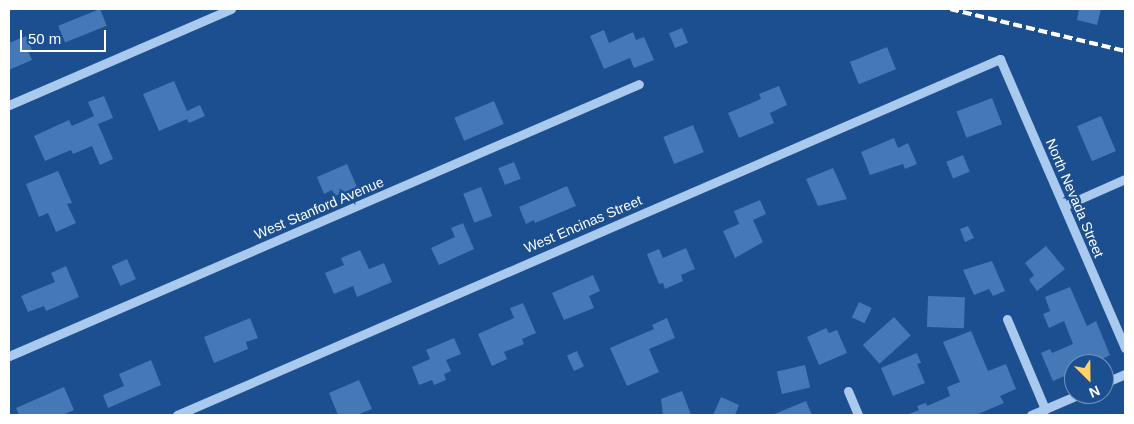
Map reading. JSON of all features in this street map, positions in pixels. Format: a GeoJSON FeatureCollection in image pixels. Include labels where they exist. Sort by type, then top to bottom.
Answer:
{"type":"FeatureCollection","features":[{"type":"Feature","properties":{"kind":"street"},"geometry":{"type":"LineString","coordinates":[[9,104],[231,9]]}},
{"type":"Feature","properties":{"kind":"street","name":"North Nevada Street"},"geometry":{"type":"LineString","coordinates":[[1000,59],[1125,348]]}},
{"type":"Feature","properties":{"kind":"street","name":"West Encinas Street"},"geometry":{"type":"LineString","coordinates":[[177,415],[1000,59]]}},
{"type":"Feature","properties":{"kind":"street","name":"West Stanford Avenue"},"geometry":{"type":"LineString","coordinates":[[9,356],[639,84]]}},
{"type":"Feature","properties":{"kind":"street"},"geometry":{"type":"LineString","coordinates":[[1064,206],[1125,179]]}},
{"type":"Feature","properties":{"kind":"street"},"geometry":{"type":"LineString","coordinates":[[1007,319],[1045,409]]}},
{"type":"Feature","properties":{"kind":"street"},"geometry":{"type":"LineString","coordinates":[[848,391],[858,415]]}},
{"type":"Feature","properties":{"kind":"street"},"geometry":{"type":"LineString","coordinates":[[1031,415],[1064,401]]}},
{"type":"Feature","properties":{"kind":"building"},"geometry":{"type":"Polygon","coordinates":[[[100,9],[107,26],[65,43],[58,26],[100,9]]]}},
{"type":"Feature","properties":{"kind":"building"},"geometry":{"type":"Polygon","coordinates":[[[1079,9],[1101,9],[1097,25],[1077,20],[1079,9]]]}},
{"type":"Feature","properties":{"kind":"building"},"geometry":{"type":"Polygon","coordinates":[[[682,28],[688,43],[675,48],[669,33],[682,28]]]}},
{"type":"Feature","properties":{"kind":"building"},"geometry":{"type":"Polygon","coordinates":[[[604,30],[609,43],[633,32],[636,40],[644,37],[654,60],[634,68],[630,58],[604,69],[590,36],[604,30]]]}},
{"type":"Feature","properties":{"kind":"building"},"geometry":{"type":"Polygon","coordinates":[[[26,36],[32,50],[28,51],[32,60],[9,70],[9,43],[26,36]]]}},
{"type":"Feature","properties":{"kind":"building"},"geometry":{"type":"Polygon","coordinates":[[[887,47],[896,69],[859,84],[850,62],[887,47]]]}},
{"type":"Feature","properties":{"kind":"building"},"geometry":{"type":"Polygon","coordinates":[[[174,81],[187,111],[200,105],[205,116],[189,123],[187,119],[159,131],[143,94],[174,81]]]}},
{"type":"Feature","properties":{"kind":"building"},"geometry":{"type":"Polygon","coordinates":[[[779,86],[787,105],[770,113],[774,123],[739,138],[728,113],[761,99],[759,94],[779,86]]]}},
{"type":"Feature","properties":{"kind":"building"},"geometry":{"type":"Polygon","coordinates":[[[104,96],[113,118],[98,124],[113,159],[100,165],[92,146],[73,154],[71,150],[45,161],[34,136],[69,120],[72,126],[94,116],[88,102],[104,96]]]}},
{"type":"Feature","properties":{"kind":"building"},"geometry":{"type":"Polygon","coordinates":[[[992,98],[1002,124],[967,138],[957,112],[992,98]]]}},
{"type":"Feature","properties":{"kind":"building"},"geometry":{"type":"Polygon","coordinates":[[[494,101],[504,124],[464,141],[454,118],[494,101]]]}},
{"type":"Feature","properties":{"kind":"building"},"geometry":{"type":"Polygon","coordinates":[[[1101,116],[1116,151],[1092,161],[1077,126],[1101,116]]]}},
{"type":"Feature","properties":{"kind":"building"},"geometry":{"type":"Polygon","coordinates":[[[693,125],[704,152],[674,164],[663,137],[693,125]]]}},
{"type":"Feature","properties":{"kind":"building"},"geometry":{"type":"Polygon","coordinates":[[[894,138],[898,148],[908,143],[917,164],[905,169],[903,164],[870,175],[861,152],[894,138]]]}},
{"type":"Feature","properties":{"kind":"building"},"geometry":{"type":"Polygon","coordinates":[[[963,155],[970,172],[953,178],[946,162],[963,155]]]}},
{"type":"Feature","properties":{"kind":"building"},"geometry":{"type":"Polygon","coordinates":[[[514,162],[521,179],[505,185],[498,168],[514,162]]]}},
{"type":"Feature","properties":{"kind":"building"},"geometry":{"type":"Polygon","coordinates":[[[347,164],[357,187],[335,196],[332,190],[324,194],[317,177],[347,164]]]}},
{"type":"Feature","properties":{"kind":"building"},"geometry":{"type":"Polygon","coordinates":[[[833,168],[847,199],[818,206],[806,179],[833,168]]]}},
{"type":"Feature","properties":{"kind":"building"},"geometry":{"type":"Polygon","coordinates":[[[58,171],[72,203],[67,204],[76,223],[56,232],[48,213],[39,217],[26,184],[58,171]]]}},
{"type":"Feature","properties":{"kind":"building"},"geometry":{"type":"Polygon","coordinates":[[[567,186],[576,206],[535,223],[534,220],[526,224],[519,207],[567,186]]]}},
{"type":"Feature","properties":{"kind":"building"},"geometry":{"type":"Polygon","coordinates":[[[481,187],[492,216],[474,223],[463,194],[481,187]]]}},
{"type":"Feature","properties":{"kind":"building"},"geometry":{"type":"Polygon","coordinates":[[[760,200],[766,214],[753,220],[763,242],[735,258],[723,231],[739,224],[734,211],[760,200]]]}},
{"type":"Feature","properties":{"kind":"building"},"geometry":{"type":"Polygon","coordinates":[[[463,223],[474,249],[439,265],[431,248],[455,237],[451,228],[463,223]]]}},
{"type":"Feature","properties":{"kind":"building"},"geometry":{"type":"Polygon","coordinates":[[[968,226],[974,238],[965,242],[960,229],[968,226]]]}},
{"type":"Feature","properties":{"kind":"building"},"geometry":{"type":"Polygon","coordinates":[[[1046,246],[1065,269],[1037,291],[1029,280],[1034,275],[1025,263],[1046,246]]]}},
{"type":"Feature","properties":{"kind":"building"},"geometry":{"type":"Polygon","coordinates":[[[686,248],[695,269],[681,275],[683,281],[665,289],[663,283],[659,284],[647,254],[659,249],[663,258],[686,248]]]}},
{"type":"Feature","properties":{"kind":"building"},"geometry":{"type":"Polygon","coordinates":[[[360,250],[369,269],[384,263],[392,282],[357,297],[353,286],[334,294],[325,273],[344,265],[341,258],[360,250]]]}},
{"type":"Feature","properties":{"kind":"building"},"geometry":{"type":"Polygon","coordinates":[[[127,259],[136,279],[120,286],[111,266],[127,259]]]}},
{"type":"Feature","properties":{"kind":"building"},"geometry":{"type":"Polygon","coordinates":[[[992,261],[1005,291],[993,296],[989,289],[974,295],[963,270],[992,261]]]}},
{"type":"Feature","properties":{"kind":"building"},"geometry":{"type":"Polygon","coordinates":[[[66,266],[79,297],[46,311],[44,306],[28,312],[21,296],[55,282],[51,273],[66,266]]]}},
{"type":"Feature","properties":{"kind":"building"},"geometry":{"type":"Polygon","coordinates":[[[593,275],[600,291],[589,296],[594,308],[564,320],[552,293],[593,275]]]}},
{"type":"Feature","properties":{"kind":"building"},"geometry":{"type":"Polygon","coordinates":[[[1070,287],[1087,326],[1096,321],[1110,354],[1064,354],[1064,376],[1053,381],[1041,353],[1050,349],[1052,353],[1073,344],[1064,321],[1049,328],[1043,314],[1050,311],[1045,297],[1070,287]]]}},
{"type":"Feature","properties":{"kind":"building"},"geometry":{"type":"Polygon","coordinates":[[[928,296],[965,297],[964,328],[927,327],[928,296]]]}},
{"type":"Feature","properties":{"kind":"building"},"geometry":{"type":"Polygon","coordinates":[[[859,302],[872,308],[865,323],[852,317],[859,302]]]}},
{"type":"Feature","properties":{"kind":"building"},"geometry":{"type":"Polygon","coordinates":[[[523,303],[536,333],[522,339],[524,344],[504,352],[507,359],[492,366],[478,334],[514,318],[510,308],[523,303]]]}},
{"type":"Feature","properties":{"kind":"building"},"geometry":{"type":"Polygon","coordinates":[[[894,317],[911,336],[880,364],[863,345],[894,317]]]}},
{"type":"Feature","properties":{"kind":"building"},"geometry":{"type":"Polygon","coordinates":[[[250,318],[258,338],[246,342],[248,349],[214,363],[204,337],[250,318]]]}},
{"type":"Feature","properties":{"kind":"building"},"geometry":{"type":"Polygon","coordinates":[[[667,318],[675,338],[649,349],[659,372],[627,386],[610,348],[654,329],[652,325],[667,318]]]}},
{"type":"Feature","properties":{"kind":"building"},"geometry":{"type":"Polygon","coordinates":[[[826,328],[829,333],[837,330],[847,353],[819,365],[807,337],[826,328]]]}},
{"type":"Feature","properties":{"kind":"building"},"geometry":{"type":"Polygon","coordinates":[[[971,331],[988,371],[1006,364],[1016,389],[1000,396],[1004,403],[976,415],[906,415],[919,410],[917,406],[926,403],[927,406],[950,396],[947,387],[960,382],[943,342],[971,331]]]}},
{"type":"Feature","properties":{"kind":"building"},"geometry":{"type":"Polygon","coordinates":[[[454,338],[461,354],[446,360],[451,371],[444,374],[446,380],[434,385],[432,380],[419,385],[412,367],[430,359],[426,350],[454,338]]]}},
{"type":"Feature","properties":{"kind":"building"},"geometry":{"type":"Polygon","coordinates":[[[577,351],[584,367],[574,371],[567,355],[577,351]]]}},
{"type":"Feature","properties":{"kind":"building"},"geometry":{"type":"Polygon","coordinates":[[[917,353],[921,363],[917,364],[925,383],[893,396],[881,368],[917,353]]]}},
{"type":"Feature","properties":{"kind":"building"},"geometry":{"type":"Polygon","coordinates":[[[151,360],[161,385],[108,408],[103,395],[124,386],[119,374],[151,360]]]}},
{"type":"Feature","properties":{"kind":"building"},"geometry":{"type":"Polygon","coordinates":[[[805,365],[810,387],[782,394],[777,372],[805,365]]]}},
{"type":"Feature","properties":{"kind":"building"},"geometry":{"type":"Polygon","coordinates":[[[359,380],[372,409],[357,415],[338,415],[329,393],[359,380]]]}},
{"type":"Feature","properties":{"kind":"building"},"geometry":{"type":"Polygon","coordinates":[[[64,387],[74,410],[63,415],[19,415],[16,408],[64,387]]]}},
{"type":"Feature","properties":{"kind":"building"},"geometry":{"type":"Polygon","coordinates":[[[682,391],[691,415],[663,415],[661,399],[682,391]]]}},
{"type":"Feature","properties":{"kind":"building"},"geometry":{"type":"Polygon","coordinates":[[[721,397],[739,405],[735,415],[713,415],[721,397]]]}},
{"type":"Feature","properties":{"kind":"building"},"geometry":{"type":"Polygon","coordinates":[[[806,401],[812,415],[772,415],[806,401]]]}},
{"type":"Feature","properties":{"kind":"railway"},"geometry":{"type":"LineString","coordinates":[[950,9],[1125,51]]}}]}
